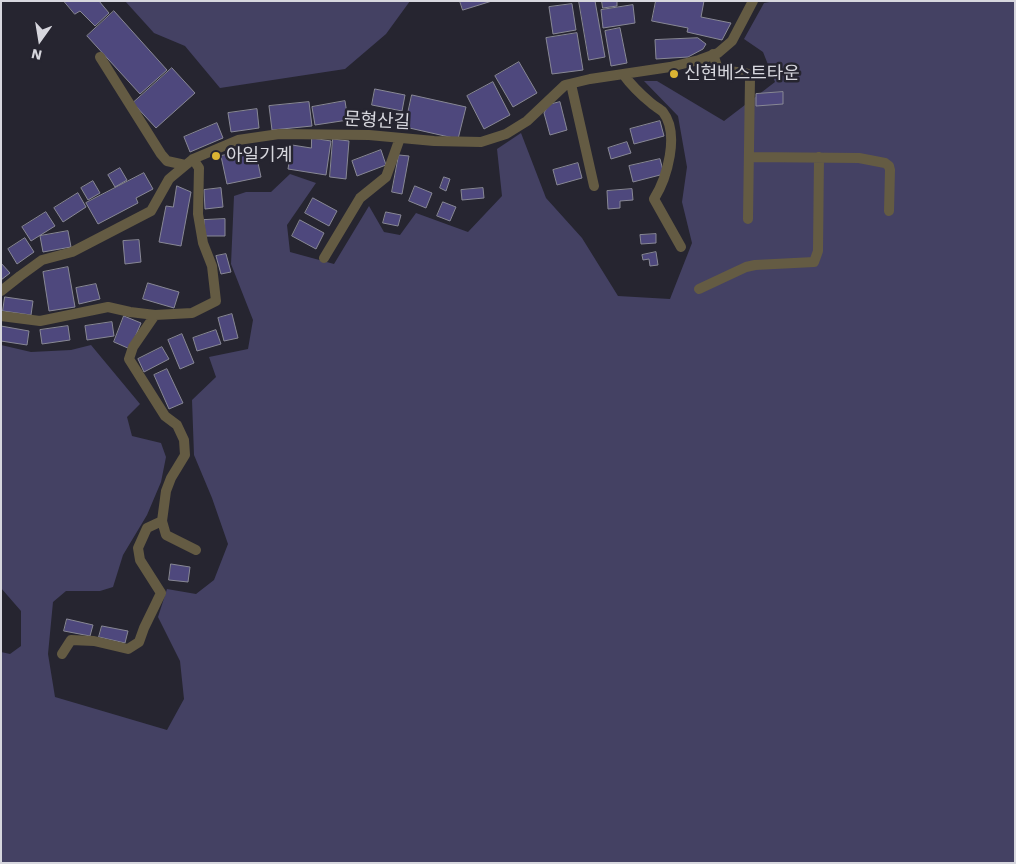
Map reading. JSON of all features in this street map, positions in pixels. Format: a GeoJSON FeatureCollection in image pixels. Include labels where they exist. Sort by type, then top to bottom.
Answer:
{"type":"FeatureCollection","features":[{"type":"Feature","properties":{"kind":"street","name":"문형산길"},"geometry":{"type":"LineString","coordinates":[[1,292],[42,260],[72,252],[151,211],[169,179],[189,162],[238,140],[279,134],[369,135],[434,141],[481,142],[506,134],[527,121],[565,85],[670,67],[699,60],[713,54],[732,41],[752,1]]}},
{"type":"Feature","properties":{"kind":"street"},"geometry":{"type":"LineString","coordinates":[[713,54],[720,70],[745,73],[750,78],[748,220]]}},
{"type":"Feature","properties":{"kind":"street"},"geometry":{"type":"LineString","coordinates":[[1,316],[40,320],[108,307],[155,315],[192,313],[216,301],[212,266],[203,243],[198,214],[199,168],[189,162],[167,161],[100,56]]}},
{"type":"Feature","properties":{"kind":"street"},"geometry":{"type":"LineString","coordinates":[[623,74],[632,86],[663,112],[668,124],[671,150],[665,176],[654,199],[681,247]]}},
{"type":"Feature","properties":{"kind":"street"},"geometry":{"type":"LineString","coordinates":[[571,84],[594,186]]}},
{"type":"Feature","properties":{"kind":"street"},"geometry":{"type":"LineString","coordinates":[[324,258],[360,198],[386,177],[400,138]]}},
{"type":"Feature","properties":{"kind":"street"},"geometry":{"type":"LineString","coordinates":[[749,157],[859,158],[879,161],[889,166],[890,170],[889,211]]}},
{"type":"Feature","properties":{"kind":"street"},"geometry":{"type":"LineString","coordinates":[[699,289],[746,267],[814,262],[818,251],[819,157]]}},
{"type":"Feature","properties":{"kind":"street"},"geometry":{"type":"LineString","coordinates":[[155,315],[133,347],[129,359],[165,416],[177,425],[184,440],[185,455],[171,478],[166,491],[162,521],[166,535],[196,550]]}},
{"type":"Feature","properties":{"kind":"street"},"geometry":{"type":"LineString","coordinates":[[62,654],[71,640],[94,641],[128,649],[139,642],[160,593],[140,560],[138,548],[147,528],[162,521]]}},
{"type":"Feature","properties":{"kind":"shaded area"},"geometry":{"type":"Polygon","coordinates":[[[125,1],[410,1],[386,34],[345,69],[220,88],[185,46],[154,33],[125,1]]]}},
{"type":"Feature","properties":{"kind":"shaded area"},"geometry":{"type":"Polygon","coordinates":[[[775,1],[1015,1],[1015,863],[1,863],[1,652],[10,654],[21,646],[21,611],[1,588],[1,345],[31,352],[71,350],[91,345],[140,404],[127,417],[132,436],[161,443],[166,457],[161,482],[147,515],[123,555],[113,587],[100,591],[66,591],[53,602],[48,654],[55,697],[167,730],[184,699],[180,661],[158,617],[167,589],[196,594],[214,580],[228,544],[194,455],[192,400],[216,377],[209,357],[248,349],[253,320],[231,264],[234,196],[246,192],[271,192],[290,174],[316,183],[287,225],[290,252],[334,264],[369,206],[384,232],[400,235],[416,213],[468,232],[502,196],[497,149],[521,133],[546,198],[582,238],[618,296],[670,299],[692,243],[682,202],[687,167],[678,116],[644,81],[657,81],[724,121],[775,82],[763,52],[744,39],[764,3],[775,1]]]}},
{"type":"Feature","properties":{"kind":"building"},"geometry":{"type":"Polygon","coordinates":[[[64,1],[99,1],[109,13],[95,26],[80,11],[75,14],[64,1]]]}},
{"type":"Feature","properties":{"kind":"building"},"geometry":{"type":"Polygon","coordinates":[[[460,1],[492,1],[463,10],[460,1]]]}},
{"type":"Feature","properties":{"kind":"building"},"geometry":{"type":"Polygon","coordinates":[[[579,1],[595,1],[605,57],[589,60],[579,1]]]}},
{"type":"Feature","properties":{"kind":"building"},"geometry":{"type":"Polygon","coordinates":[[[602,1],[617,1],[617,6],[603,8],[602,1]]]}},
{"type":"Feature","properties":{"kind":"building"},"geometry":{"type":"Polygon","coordinates":[[[656,1],[704,1],[701,17],[731,23],[722,40],[687,32],[688,28],[652,21],[656,1]]]}},
{"type":"Feature","properties":{"kind":"building"},"geometry":{"type":"Polygon","coordinates":[[[572,4],[576,30],[553,34],[549,7],[572,4]]]}},
{"type":"Feature","properties":{"kind":"building"},"geometry":{"type":"Polygon","coordinates":[[[633,5],[635,23],[603,28],[601,10],[633,5]]]}},
{"type":"Feature","properties":{"kind":"building"},"geometry":{"type":"Polygon","coordinates":[[[114,11],[167,70],[140,94],[87,36],[114,11]]]}},
{"type":"Feature","properties":{"kind":"building"},"geometry":{"type":"Polygon","coordinates":[[[620,28],[627,63],[611,66],[605,31],[620,28]]]}},
{"type":"Feature","properties":{"kind":"building"},"geometry":{"type":"Polygon","coordinates":[[[577,33],[583,70],[552,74],[546,38],[577,33]]]}},
{"type":"Feature","properties":{"kind":"building"},"geometry":{"type":"Polygon","coordinates":[[[698,38],[706,44],[703,49],[688,57],[656,59],[655,40],[698,38]]]}},
{"type":"Feature","properties":{"kind":"building"},"geometry":{"type":"Polygon","coordinates":[[[519,62],[537,93],[513,107],[495,76],[519,62]]]}},
{"type":"Feature","properties":{"kind":"building"},"geometry":{"type":"Polygon","coordinates":[[[172,68],[195,93],[156,128],[133,103],[172,68]]]}},
{"type":"Feature","properties":{"kind":"building"},"geometry":{"type":"Polygon","coordinates":[[[493,82],[510,115],[484,129],[467,96],[493,82]]]}},
{"type":"Feature","properties":{"kind":"building"},"geometry":{"type":"Polygon","coordinates":[[[375,89],[405,95],[402,111],[372,105],[375,89]]]}},
{"type":"Feature","properties":{"kind":"building"},"geometry":{"type":"Polygon","coordinates":[[[783,92],[783,104],[756,106],[756,94],[783,92]]]}},
{"type":"Feature","properties":{"kind":"building"},"geometry":{"type":"Polygon","coordinates":[[[412,95],[466,107],[458,139],[405,127],[412,95]]]}},
{"type":"Feature","properties":{"kind":"building"},"geometry":{"type":"Polygon","coordinates":[[[345,101],[348,120],[315,125],[312,107],[345,101]]]}},
{"type":"Feature","properties":{"kind":"building"},"geometry":{"type":"Polygon","coordinates":[[[309,102],[312,126],[272,130],[269,106],[309,102]]]}},
{"type":"Feature","properties":{"kind":"building"},"geometry":{"type":"Polygon","coordinates":[[[560,102],[567,130],[550,135],[544,113],[548,105],[560,102]]]}},
{"type":"Feature","properties":{"kind":"building"},"geometry":{"type":"Polygon","coordinates":[[[257,109],[259,128],[231,132],[228,113],[257,109]]]}},
{"type":"Feature","properties":{"kind":"building"},"geometry":{"type":"Polygon","coordinates":[[[660,121],[664,136],[634,144],[630,129],[660,121]]]}},
{"type":"Feature","properties":{"kind":"building"},"geometry":{"type":"Polygon","coordinates":[[[217,123],[223,138],[190,152],[184,137],[217,123]]]}},
{"type":"Feature","properties":{"kind":"building"},"geometry":{"type":"Polygon","coordinates":[[[312,138],[331,141],[326,175],[288,169],[292,145],[311,148],[312,138]]]}},
{"type":"Feature","properties":{"kind":"building"},"geometry":{"type":"Polygon","coordinates":[[[333,139],[349,141],[346,179],[330,177],[333,139]]]}},
{"type":"Feature","properties":{"kind":"building"},"geometry":{"type":"Polygon","coordinates":[[[627,142],[631,153],[611,159],[608,148],[627,142]]]}},
{"type":"Feature","properties":{"kind":"building"},"geometry":{"type":"Polygon","coordinates":[[[255,149],[261,177],[227,184],[221,156],[255,149]]]}},
{"type":"Feature","properties":{"kind":"building"},"geometry":{"type":"Polygon","coordinates":[[[381,150],[386,165],[357,176],[352,161],[381,150]]]}},
{"type":"Feature","properties":{"kind":"building"},"geometry":{"type":"Polygon","coordinates":[[[399,155],[409,156],[402,194],[392,192],[399,155]]]}},
{"type":"Feature","properties":{"kind":"building"},"geometry":{"type":"Polygon","coordinates":[[[660,159],[664,174],[633,182],[629,166],[660,159]]]}},
{"type":"Feature","properties":{"kind":"building"},"geometry":{"type":"Polygon","coordinates":[[[578,163],[582,178],[557,185],[553,170],[578,163]]]}},
{"type":"Feature","properties":{"kind":"building"},"geometry":{"type":"Polygon","coordinates":[[[120,168],[127,180],[115,187],[108,175],[120,168]]]}},
{"type":"Feature","properties":{"kind":"building"},"geometry":{"type":"Polygon","coordinates":[[[144,173],[153,189],[136,198],[138,203],[98,224],[86,203],[144,173]]]}},
{"type":"Feature","properties":{"kind":"building"},"geometry":{"type":"Polygon","coordinates":[[[444,177],[450,179],[446,191],[440,188],[444,177]]]}},
{"type":"Feature","properties":{"kind":"building"},"geometry":{"type":"Polygon","coordinates":[[[93,181],[100,193],[88,200],[81,188],[93,181]]]}},
{"type":"Feature","properties":{"kind":"building"},"geometry":{"type":"Polygon","coordinates":[[[177,186],[191,192],[181,246],[159,242],[166,206],[173,207],[177,186]]]}},
{"type":"Feature","properties":{"kind":"building"},"geometry":{"type":"Polygon","coordinates":[[[415,186],[432,193],[426,208],[409,201],[415,186]]]}},
{"type":"Feature","properties":{"kind":"building"},"geometry":{"type":"Polygon","coordinates":[[[221,188],[223,207],[205,209],[204,190],[221,188]]]}},
{"type":"Feature","properties":{"kind":"building"},"geometry":{"type":"Polygon","coordinates":[[[483,188],[484,198],[462,200],[461,190],[483,188]]]}},
{"type":"Feature","properties":{"kind":"building"},"geometry":{"type":"Polygon","coordinates":[[[632,189],[633,200],[620,201],[620,208],[608,209],[607,191],[632,189]]]}},
{"type":"Feature","properties":{"kind":"building"},"geometry":{"type":"Polygon","coordinates":[[[78,193],[86,207],[63,222],[54,208],[78,193]]]}},
{"type":"Feature","properties":{"kind":"building"},"geometry":{"type":"Polygon","coordinates":[[[313,198],[337,211],[329,226],[305,213],[313,198]]]}},
{"type":"Feature","properties":{"kind":"building"},"geometry":{"type":"Polygon","coordinates":[[[443,202],[456,207],[450,221],[437,216],[443,202]]]}},
{"type":"Feature","properties":{"kind":"building"},"geometry":{"type":"Polygon","coordinates":[[[46,212],[55,226],[31,241],[22,227],[46,212]]]}},
{"type":"Feature","properties":{"kind":"building"},"geometry":{"type":"Polygon","coordinates":[[[386,212],[401,215],[398,226],[383,223],[386,212]]]}},
{"type":"Feature","properties":{"kind":"building"},"geometry":{"type":"Polygon","coordinates":[[[225,219],[225,236],[205,236],[204,220],[225,219]]]}},
{"type":"Feature","properties":{"kind":"building"},"geometry":{"type":"Polygon","coordinates":[[[300,220],[324,233],[316,249],[292,236],[300,220]]]}},
{"type":"Feature","properties":{"kind":"building"},"geometry":{"type":"Polygon","coordinates":[[[68,231],[71,247],[43,252],[40,236],[68,231]]]}},
{"type":"Feature","properties":{"kind":"building"},"geometry":{"type":"Polygon","coordinates":[[[656,234],[656,243],[641,244],[640,235],[656,234]]]}},
{"type":"Feature","properties":{"kind":"building"},"geometry":{"type":"Polygon","coordinates":[[[25,238],[34,252],[17,264],[8,249],[25,238]]]}},
{"type":"Feature","properties":{"kind":"building"},"geometry":{"type":"Polygon","coordinates":[[[139,240],[141,262],[125,264],[123,241],[139,240]]]}},
{"type":"Feature","properties":{"kind":"building"},"geometry":{"type":"Polygon","coordinates":[[[656,252],[658,265],[650,266],[649,259],[643,260],[642,255],[656,252]]]}},
{"type":"Feature","properties":{"kind":"building"},"geometry":{"type":"Polygon","coordinates":[[[226,254],[231,272],[221,274],[216,256],[226,254]]]}},
{"type":"Feature","properties":{"kind":"building"},"geometry":{"type":"Polygon","coordinates":[[[1,263],[10,273],[1,280],[1,263]]]}},
{"type":"Feature","properties":{"kind":"building"},"geometry":{"type":"Polygon","coordinates":[[[68,267],[75,307],[49,311],[43,272],[68,267]]]}},
{"type":"Feature","properties":{"kind":"building"},"geometry":{"type":"Polygon","coordinates":[[[148,283],[179,292],[174,308],[143,299],[148,283]]]}},
{"type":"Feature","properties":{"kind":"building"},"geometry":{"type":"Polygon","coordinates":[[[96,284],[100,299],[79,304],[76,288],[96,284]]]}},
{"type":"Feature","properties":{"kind":"building"},"geometry":{"type":"Polygon","coordinates":[[[5,297],[33,301],[31,315],[3,311],[5,297]]]}},
{"type":"Feature","properties":{"kind":"building"},"geometry":{"type":"Polygon","coordinates":[[[232,314],[238,338],[224,341],[218,318],[232,314]]]}},
{"type":"Feature","properties":{"kind":"building"},"geometry":{"type":"Polygon","coordinates":[[[124,316],[141,323],[130,349],[114,342],[124,316]]]}},
{"type":"Feature","properties":{"kind":"building"},"geometry":{"type":"Polygon","coordinates":[[[112,322],[114,336],[87,340],[85,326],[112,322]]]}},
{"type":"Feature","properties":{"kind":"building"},"geometry":{"type":"Polygon","coordinates":[[[1,326],[29,331],[27,345],[1,341],[1,326]]]}},
{"type":"Feature","properties":{"kind":"building"},"geometry":{"type":"Polygon","coordinates":[[[68,326],[70,340],[42,344],[40,330],[68,326]]]}},
{"type":"Feature","properties":{"kind":"building"},"geometry":{"type":"Polygon","coordinates":[[[216,330],[221,344],[197,351],[193,338],[216,330]]]}},
{"type":"Feature","properties":{"kind":"building"},"geometry":{"type":"Polygon","coordinates":[[[182,334],[194,363],[180,369],[168,340],[182,334]]]}},
{"type":"Feature","properties":{"kind":"building"},"geometry":{"type":"Polygon","coordinates":[[[162,347],[169,359],[144,372],[138,359],[162,347]]]}},
{"type":"Feature","properties":{"kind":"building"},"geometry":{"type":"Polygon","coordinates":[[[167,369],[183,403],[169,409],[154,375],[167,369]]]}},
{"type":"Feature","properties":{"kind":"building"},"geometry":{"type":"Polygon","coordinates":[[[171,564],[190,567],[188,582],[169,580],[171,564]]]}},
{"type":"Feature","properties":{"kind":"building"},"geometry":{"type":"Polygon","coordinates":[[[67,619],[93,625],[90,636],[64,631],[67,619]]]}},
{"type":"Feature","properties":{"kind":"building"},"geometry":{"type":"Polygon","coordinates":[[[102,626],[128,631],[125,643],[99,637],[102,626]]]}},
{"type":"Feature","properties":{"kind":"place","name":"신현베스트타운"},"geometry":{"type":"Point","coordinates":[674,74]}},
{"type":"Feature","properties":{"kind":"place","name":"아일기계"},"geometry":{"type":"Point","coordinates":[216,156]}}]}
